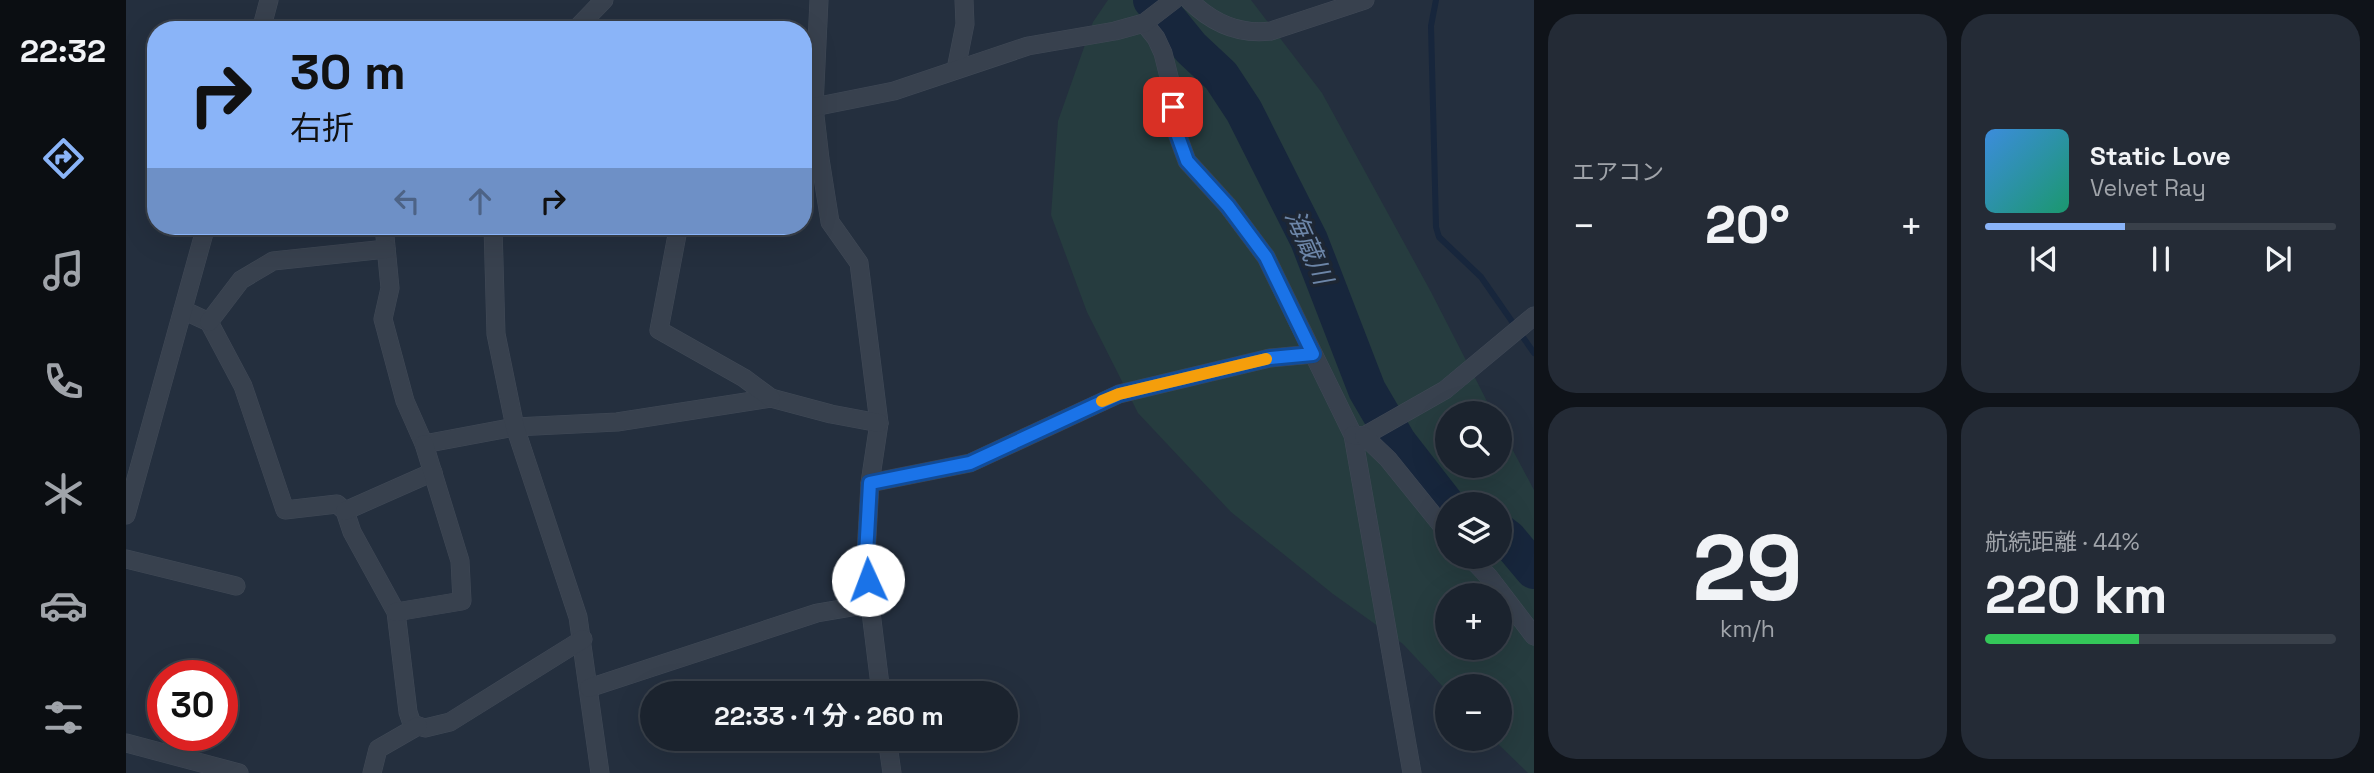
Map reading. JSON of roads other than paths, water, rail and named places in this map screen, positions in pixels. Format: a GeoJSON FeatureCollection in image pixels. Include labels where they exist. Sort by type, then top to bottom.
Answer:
{"type":"FeatureCollection","features":[{"type":"Feature","properties":{"kind":"street"},"geometry":{"type":"LineString","coordinates":[[264,21],[270,0]]}},
{"type":"Feature","properties":{"kind":"street"},"geometry":{"type":"LineString","coordinates":[[584,21],[604,0]]}},
{"type":"Feature","properties":{"kind":"street"},"geometry":{"type":"LineString","coordinates":[[812,77],[819,0]]}},
{"type":"Feature","properties":{"kind":"street"},"geometry":{"type":"LineString","coordinates":[[956,69],[965,24],[964,0]]}},
{"type":"Feature","properties":{"kind":"street"},"geometry":{"type":"LineString","coordinates":[[812,109],[894,91],[1028,46],[1115,31],[1148,21],[1174,0]]}},
{"type":"Feature","properties":{"kind":"street"},"geometry":{"type":"LineString","coordinates":[[1189,0],[1200,11],[1218,22],[1237,30],[1258,33],[1365,0]]}},
{"type":"Feature","properties":{"kind":"street"},"geometry":{"type":"LineString","coordinates":[[1148,21],[1163,53],[1171,85],[1175,128],[1187,161],[1228,206],[1266,257],[1313,354],[1362,435],[1388,459],[1435,517]]}},
{"type":"Feature","properties":{"kind":"street"},"geometry":{"type":"LineString","coordinates":[[812,126],[830,222],[859,263],[879,423],[870,483],[866,555],[880,681]]}},
{"type":"Feature","properties":{"kind":"street"},"geometry":{"type":"LineString","coordinates":[[126,515],[204,235]]}},
{"type":"Feature","properties":{"kind":"street"},"geometry":{"type":"LineString","coordinates":[[385,235],[390,288],[383,319],[405,401],[424,444],[460,561],[462,601],[396,612]]}},
{"type":"Feature","properties":{"kind":"street"},"geometry":{"type":"LineString","coordinates":[[493,235],[496,334],[515,427],[570,588],[583,639],[600,773]]}},
{"type":"Feature","properties":{"kind":"street"},"geometry":{"type":"LineString","coordinates":[[677,235],[659,330],[744,378],[771,398],[879,423]]}},
{"type":"Feature","properties":{"kind":"street"},"geometry":{"type":"LineString","coordinates":[[209,322],[240,280],[273,261],[386,249]]}},
{"type":"Feature","properties":{"kind":"street"},"geometry":{"type":"LineString","coordinates":[[183,310],[209,322],[243,386],[285,510],[337,504],[345,512],[352,532],[396,612],[408,712],[412,724],[425,728],[450,722],[583,639]]}},
{"type":"Feature","properties":{"kind":"street"},"geometry":{"type":"LineString","coordinates":[[1362,435],[1445,390],[1532,318]]}},
{"type":"Feature","properties":{"kind":"street"},"geometry":{"type":"LineString","coordinates":[[870,483],[970,463],[1119,394],[1270,358],[1313,354]]}},
{"type":"Feature","properties":{"kind":"street"},"geometry":{"type":"LineString","coordinates":[[424,444],[515,427],[617,422],[771,398]]}},
{"type":"Feature","properties":{"kind":"street"},"geometry":{"type":"LineString","coordinates":[[1362,435],[1412,773]]}},
{"type":"Feature","properties":{"kind":"street"},"geometry":{"type":"LineString","coordinates":[[345,512],[433,472]]}},
{"type":"Feature","properties":{"kind":"street"},"geometry":{"type":"LineString","coordinates":[[126,559],[236,586]]}},
{"type":"Feature","properties":{"kind":"street"},"geometry":{"type":"LineString","coordinates":[[1481,569],[1534,636]]}},
{"type":"Feature","properties":{"kind":"street"},"geometry":{"type":"LineString","coordinates":[[589,688],[817,613],[870,604]]}},
{"type":"Feature","properties":{"kind":"street"},"geometry":{"type":"LineString","coordinates":[[372,773],[378,749],[418,726]]}},
{"type":"Feature","properties":{"kind":"street"},"geometry":{"type":"LineString","coordinates":[[126,743],[239,773]]}},
{"type":"Feature","properties":{"kind":"street"},"geometry":{"type":"LineString","coordinates":[[888,751],[891,773]]}},
{"type":"Feature","properties":{"kind":"waterway","name":"海蔵川"},"geometry":{"type":"LineString","coordinates":[[1152,0],[1191,48],[1221,76],[1244,111],[1309,240],[1367,390],[1398,443],[1436,492]]}},
{"type":"Feature","properties":{"kind":"waterway"},"geometry":{"type":"LineString","coordinates":[[1436,0],[1431,26],[1436,227],[1439,237],[1481,277],[1534,353]]}},
{"type":"Feature","properties":{"kind":"waterway","name":"海蔵川"},"geometry":{"type":"LineString","coordinates":[[1512,544],[1534,570]]}}]}
